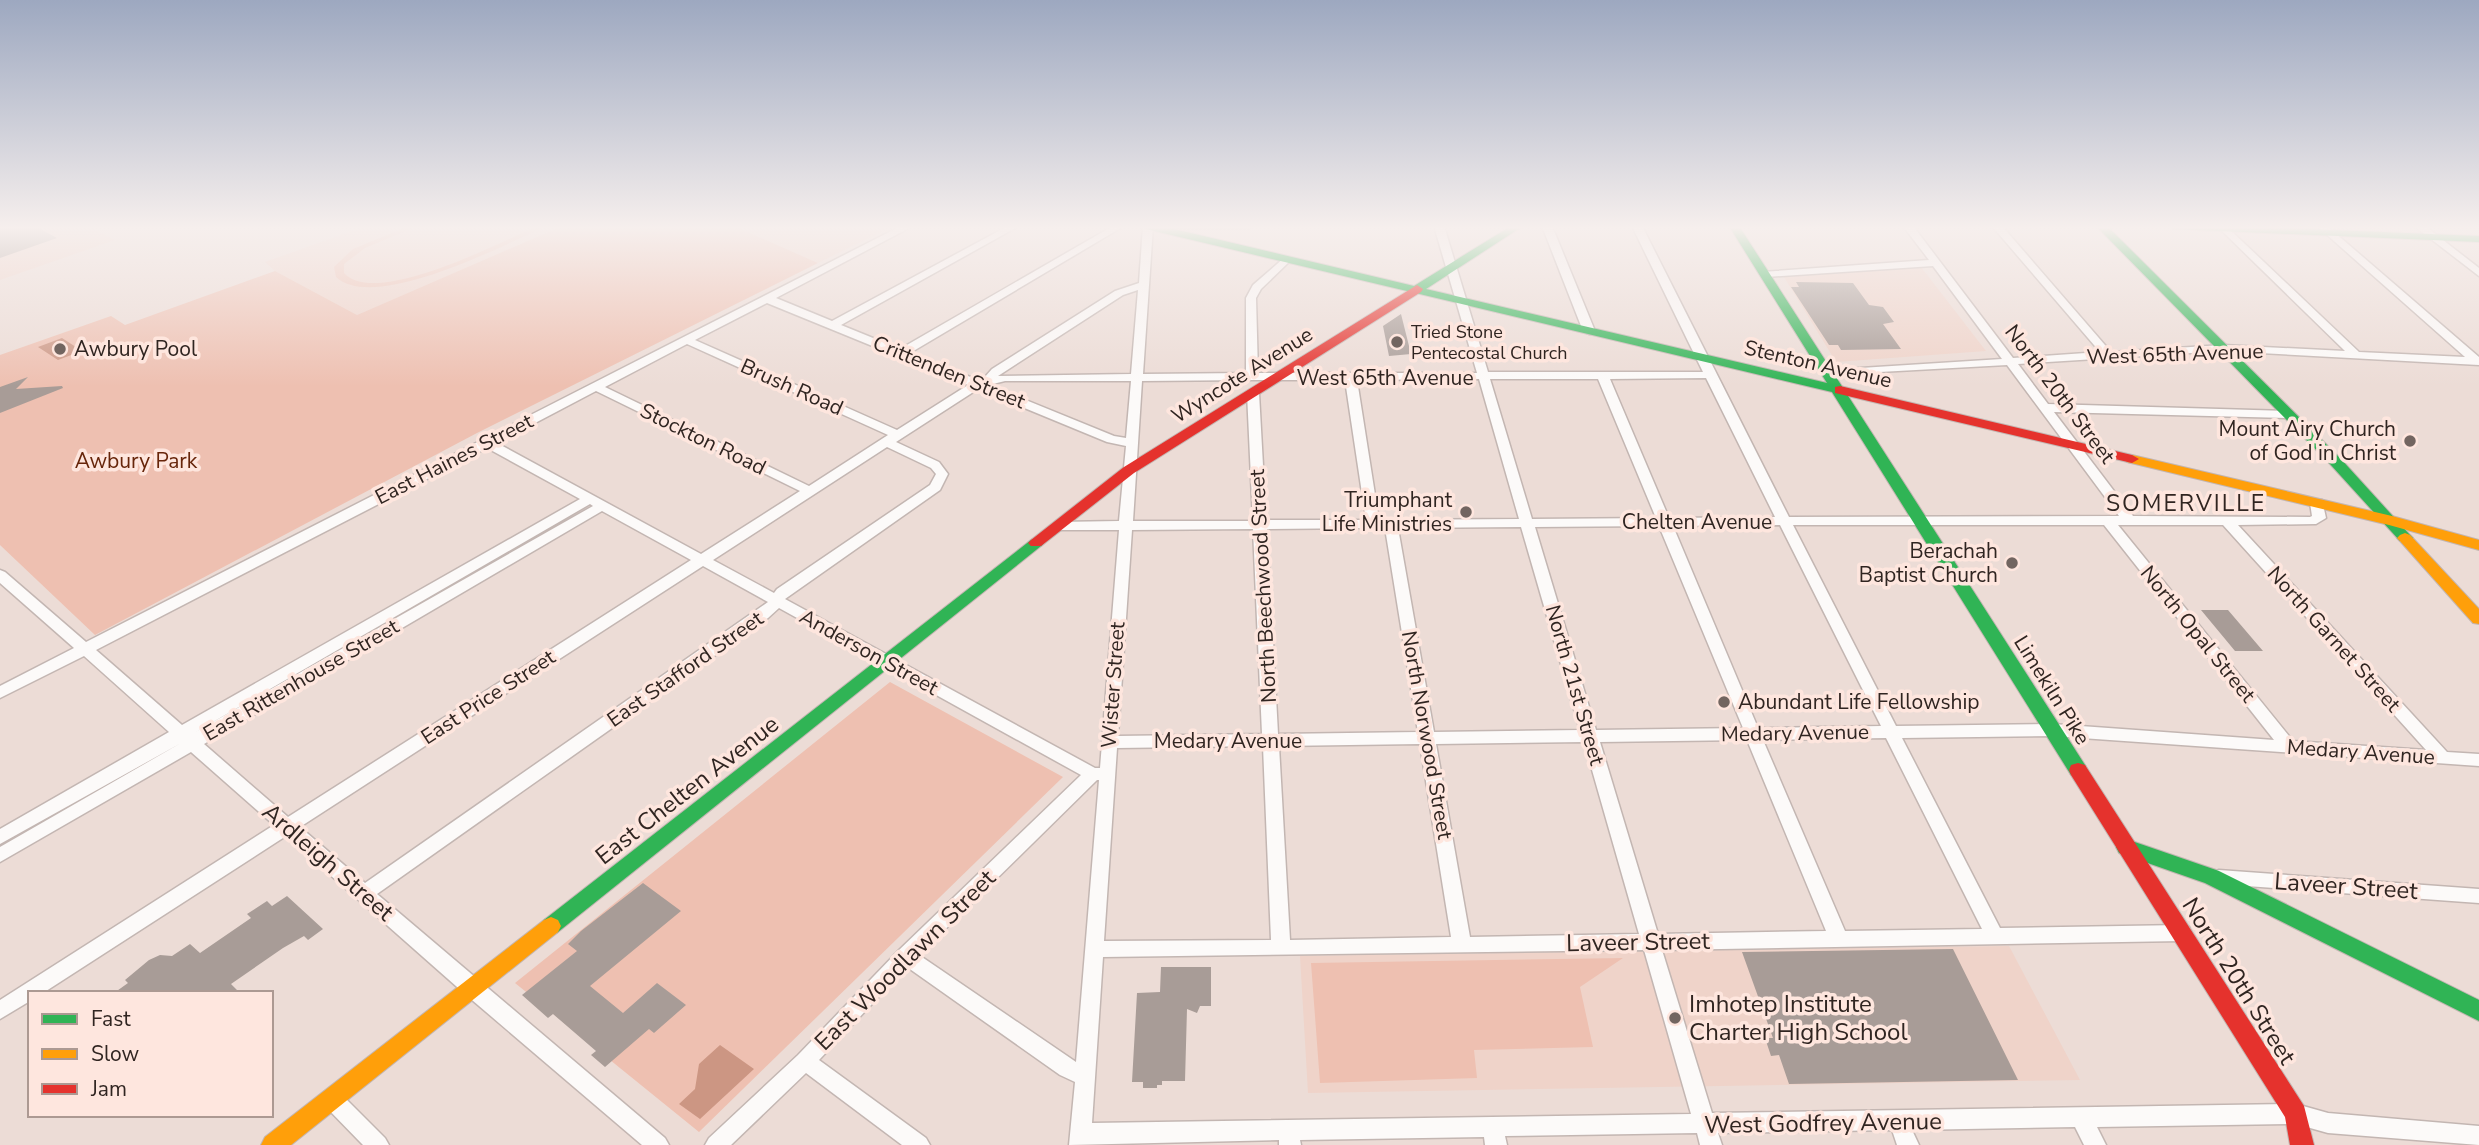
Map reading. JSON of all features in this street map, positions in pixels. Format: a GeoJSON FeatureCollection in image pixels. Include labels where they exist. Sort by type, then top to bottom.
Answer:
{"type":"FeatureCollection","features":[{"type":"Feature","properties":{"kind":"street","name":"East Haines Street"},"geometry":{"type":"LineString","coordinates":[[0,693],[806,279]]}},
{"type":"Feature","properties":{"kind":"street"},"geometry":{"type":"LineString","coordinates":[[833,326],[917,279]]}},
{"type":"Feature","properties":{"kind":"street"},"geometry":{"type":"LineString","coordinates":[[901,353],[1027,279]]}},
{"type":"Feature","properties":{"kind":"street","name":"Wister Street"},"geometry":{"type":"LineString","coordinates":[[1080,1139],[1094,949],[1100,774],[1109,742],[1143,279]]}},
{"type":"Feature","properties":{"kind":"street","name":"North Beechwood Street"},"geometry":{"type":"LineString","coordinates":[[1265,279],[1251,298],[1252,385],[1281,948]]}},
{"type":"Feature","properties":{"kind":"street","name":"Stenton Avenue"},"geometry":{"type":"LineString","coordinates":[[1366,279],[2317,503],[2479,545]]}},
{"type":"Feature","properties":{"kind":"street","name":"Wyncote Avenue"},"geometry":{"type":"LineString","coordinates":[[1129,470],[1252,385],[1275,379],[1432,279]]}},
{"type":"Feature","properties":{"kind":"street","name":"North 21st Street"},"geometry":{"type":"LineString","coordinates":[[1456,279],[1711,1145]]}},
{"type":"Feature","properties":{"kind":"street"},"geometry":{"type":"LineString","coordinates":[[1568,279],[1589,331]]}},
{"type":"Feature","properties":{"kind":"street"},"geometry":{"type":"LineString","coordinates":[[1664,279],[1995,936]]}},
{"type":"Feature","properties":{"kind":"street","name":"Limekiln Pike"},"geometry":{"type":"LineString","coordinates":[[1769,279],[2126,847]]}},
{"type":"Feature","properties":{"kind":"street","name":"North 20th Street"},"geometry":{"type":"LineString","coordinates":[[1948,279],[2129,520]]}},
{"type":"Feature","properties":{"kind":"street"},"geometry":{"type":"LineString","coordinates":[[2043,279],[2109,356]]}},
{"type":"Feature","properties":{"kind":"street"},"geometry":{"type":"LineString","coordinates":[[2154,279],[2392,521],[2479,619]]}},
{"type":"Feature","properties":{"kind":"street"},"geometry":{"type":"LineString","coordinates":[[2272,279],[2354,354]]}},
{"type":"Feature","properties":{"kind":"street"},"geometry":{"type":"LineString","coordinates":[[2384,279],[2478,361]]}},
{"type":"Feature","properties":{"kind":"street","name":"East Price Street"},"geometry":{"type":"LineString","coordinates":[[30,991],[1119,293],[1143,285]]}},
{"type":"Feature","properties":{"kind":"street","name":"Crittenden Street"},"geometry":{"type":"LineString","coordinates":[[768,299],[901,353],[982,382],[1111,439],[1131,443]]}},
{"type":"Feature","properties":{"kind":"street","name":"Brush Road"},"geometry":{"type":"LineString","coordinates":[[686,340],[892,438]]}},
{"type":"Feature","properties":{"kind":"street","name":"West 65th Avenue"},"geometry":{"type":"LineString","coordinates":[[1829,373],[2222,348],[2478,361]]}},
{"type":"Feature","properties":{"kind":"street","name":"West 65th Avenue"},"geometry":{"type":"LineString","coordinates":[[1275,379],[1710,375]]}},
{"type":"Feature","properties":{"kind":"street"},"geometry":{"type":"LineString","coordinates":[[1603,376],[1839,939]]}},
{"type":"Feature","properties":{"kind":"street"},"geometry":{"type":"LineString","coordinates":[[982,382],[1136,378],[1252,385]]}},
{"type":"Feature","properties":{"kind":"street"},"geometry":{"type":"LineString","coordinates":[[1351,378],[1373,524]]}},
{"type":"Feature","properties":{"kind":"street","name":"Stockton Road"},"geometry":{"type":"LineString","coordinates":[[596,387],[810,491]]}},
{"type":"Feature","properties":{"kind":"street"},"geometry":{"type":"LineString","coordinates":[[2045,408],[2287,414]]}},
{"type":"Feature","properties":{"kind":"street","name":"East Stafford Street"},"geometry":{"type":"LineString","coordinates":[[365,892],[768,611],[782,592],[928,493],[941,479],[941,470],[892,438]]}},
{"type":"Feature","properties":{"kind":"street","name":"Anderson Street"},"geometry":{"type":"LineString","coordinates":[[486,443],[886,662],[1100,774]]}},
{"type":"Feature","properties":{"kind":"street","name":"East Chelten Avenue"},"geometry":{"type":"LineString","coordinates":[[273,1145],[1129,470]]}},
{"type":"Feature","properties":{"kind":"street","name":"East Rittenhouse Street"},"geometry":{"type":"LineString","coordinates":[[0,837],[186,738],[596,502]]}},
{"type":"Feature","properties":{"kind":"street","name":"Chelten Avenue"},"geometry":{"type":"LineString","coordinates":[[1059,526],[1920,520],[2316,521],[2319,518],[2317,503]]}},
{"type":"Feature","properties":{"kind":"street","name":"North Opal Street"},"geometry":{"type":"LineString","coordinates":[[2107,520],[2290,747]]}},
{"type":"Feature","properties":{"kind":"street","name":"North Garnet Street"},"geometry":{"type":"LineString","coordinates":[[2227,521],[2442,757]]}},
{"type":"Feature","properties":{"kind":"street","name":"North Norwood Street"},"geometry":{"type":"LineString","coordinates":[[1391,525],[1462,945]]}},
{"type":"Feature","properties":{"kind":"street","name":"Ardleigh Street"},"geometry":{"type":"LineString","coordinates":[[0,575],[83,650],[365,892],[472,989],[658,1145]]}},
{"type":"Feature","properties":{"kind":"street","name":"Medary Avenue"},"geometry":{"type":"LineString","coordinates":[[1109,742],[2053,730],[2479,760]]}},
{"type":"Feature","properties":{"kind":"street","name":"East Rittenhouse Street"},"geometry":{"type":"LineString","coordinates":[[0,855],[186,738]]}},
{"type":"Feature","properties":{"kind":"street","name":"East Woodlawn Street"},"geometry":{"type":"LineString","coordinates":[[716,1145],[805,1061],[906,956],[1100,774]]}},
{"type":"Feature","properties":{"kind":"street"},"geometry":{"type":"LineString","coordinates":[[2126,847],[2213,877],[2479,1010]]}},
{"type":"Feature","properties":{"kind":"street","name":"North 20th Street"},"geometry":{"type":"LineString","coordinates":[[2126,847],[2295,1114],[2302,1145]]}},
{"type":"Feature","properties":{"kind":"street","name":"Laveer Street"},"geometry":{"type":"LineString","coordinates":[[2213,877],[2479,896]]}},
{"type":"Feature","properties":{"kind":"street","name":"Laveer Street"},"geometry":{"type":"LineString","coordinates":[[1094,949],[1652,943],[2182,933]]}},
{"type":"Feature","properties":{"kind":"street"},"geometry":{"type":"LineString","coordinates":[[906,956],[1067,1068],[1085,1077]]}},
{"type":"Feature","properties":{"kind":"street","name":"East Price Street"},"geometry":{"type":"LineString","coordinates":[[0,1010],[28,992]]}},
{"type":"Feature","properties":{"kind":"street"},"geometry":{"type":"LineString","coordinates":[[805,1061],[919,1145]]}},
{"type":"Feature","properties":{"kind":"street"},"geometry":{"type":"LineString","coordinates":[[332,1099],[378,1145]]}},
{"type":"Feature","properties":{"kind":"street","name":"West Godfrey Avenue"},"geometry":{"type":"LineString","coordinates":[[1080,1139],[1495,1137],[1705,1124],[2295,1114],[2328,1123],[2479,1136]]}},
{"type":"Feature","properties":{"kind":"street"},"geometry":{"type":"LineString","coordinates":[[2081,1118],[2095,1145]]}},
{"type":"Feature","properties":{"kind":"street"},"geometry":{"type":"LineString","coordinates":[[1899,1122],[1908,1145]]}},
{"type":"Feature","properties":{"kind":"shaded area"},"geometry":{"type":"Polygon","coordinates":[[[291,279],[439,279],[357,315],[291,279]]]}},
{"type":"Feature","properties":{"kind":"shaded area"},"geometry":{"type":"Polygon","coordinates":[[[1785,279],[1931,279],[1986,351],[1836,362],[1785,279]]]}},
{"type":"Feature","properties":{"kind":"shaded area","name":"Awbury Pool"},"geometry":{"type":"Polygon","coordinates":[[[62,338],[82,351],[58,360],[38,347],[62,338]]]}},
{"type":"Feature","properties":{"kind":"shaded area","name":"Imhotep Institute Charter High School"},"geometry":{"type":"Polygon","coordinates":[[[2009,946],[2080,1080],[1308,1093],[1300,956],[2009,946]]]}},
{"type":"Feature","properties":{"kind":"shaded area"},"geometry":{"type":"Polygon","coordinates":[[[720,1045],[754,1069],[700,1119],[679,1104],[695,1089],[699,1064],[720,1045]]]}},
{"type":"Feature","properties":{"kind":"green space","name":"Awbury Park"},"geometry":{"type":"Polygon","coordinates":[[[252,279],[291,279],[357,315],[439,279],[785,279],[477,433],[95,635],[0,545],[0,355],[111,316],[125,325],[252,279]]]}},
{"type":"Feature","properties":{"kind":"green space"},"geometry":{"type":"Polygon","coordinates":[[[341,279],[382,283],[414,279],[380,287],[355,286],[341,279]]]}},
{"type":"Feature","properties":{"kind":"green space"},"geometry":{"type":"Polygon","coordinates":[[[890,682],[1063,777],[699,1132],[515,983],[890,682]]]}},
{"type":"Feature","properties":{"kind":"green space"},"geometry":{"type":"Polygon","coordinates":[[[1623,958],[1580,987],[1593,1047],[1474,1050],[1477,1078],[1320,1083],[1311,963],[1623,958]]]}},
{"type":"Feature","properties":{"kind":"building"},"geometry":{"type":"Polygon","coordinates":[[[1796,282],[1853,283],[1869,305],[1883,307],[1894,322],[1883,324],[1901,349],[1841,350],[1838,345],[1829,345],[1791,287],[1799,287],[1796,282]]]}},
{"type":"Feature","properties":{"kind":"building","name":"Tried Stone Pentecostal Church"},"geometry":{"type":"Polygon","coordinates":[[[1401,314],[1411,354],[1389,356],[1383,326],[1401,314]]]}},
{"type":"Feature","properties":{"kind":"building"},"geometry":{"type":"Polygon","coordinates":[[[28,377],[16,389],[63,388],[0,413],[0,387],[28,377]]]}},
{"type":"Feature","properties":{"kind":"building"},"geometry":{"type":"Polygon","coordinates":[[[2201,610],[2228,610],[2263,651],[2235,651],[2201,610]]]}},
{"type":"Feature","properties":{"kind":"building"},"geometry":{"type":"Polygon","coordinates":[[[643,883],[681,911],[590,986],[623,1013],[657,983],[686,1005],[654,1033],[649,1029],[605,1067],[591,1055],[596,1051],[553,1014],[548,1018],[522,995],[577,951],[568,944],[581,931],[643,883]]]}},
{"type":"Feature","properties":{"kind":"building"},"geometry":{"type":"Polygon","coordinates":[[[287,896],[323,929],[308,940],[304,936],[283,948],[231,984],[238,991],[117,991],[128,983],[125,980],[149,960],[160,955],[172,956],[190,944],[200,953],[251,918],[247,914],[267,901],[272,906],[287,896]]]}},
{"type":"Feature","properties":{"kind":"building","name":"Imhotep Institute Charter High School"},"geometry":{"type":"Polygon","coordinates":[[[1953,949],[2018,1080],[1789,1084],[1779,1055],[1771,1056],[1765,1038],[1773,1038],[1742,952],[1953,949]]]}},
{"type":"Feature","properties":{"kind":"building"},"geometry":{"type":"Polygon","coordinates":[[[1161,967],[1211,967],[1211,1006],[1200,1006],[1197,1013],[1187,1009],[1185,1081],[1162,1081],[1162,1085],[1157,1085],[1157,1088],[1143,1088],[1143,1082],[1132,1082],[1137,993],[1160,992],[1161,967]]]}},
{"type":"Feature","properties":{"kind":"traffic: fast"},"geometry":{"type":"LineString","coordinates":[[1372,279],[1840,390]]}},
{"type":"Feature","properties":{"kind":"traffic: fast"},"geometry":{"type":"LineString","coordinates":[[1417,289],[1432,279]]}},
{"type":"Feature","properties":{"kind":"traffic: fast"},"geometry":{"type":"LineString","coordinates":[[1768,279],[2078,770]]}},
{"type":"Feature","properties":{"kind":"traffic: fast"},"geometry":{"type":"LineString","coordinates":[[2154,279],[2335,461],[2405,538]]}},
{"type":"Feature","properties":{"kind":"traffic: fast"},"geometry":{"type":"LineString","coordinates":[[551,926],[1036,543]]}},
{"type":"Feature","properties":{"kind":"traffic: fast"},"geometry":{"type":"LineString","coordinates":[[2126,847],[2212,877],[2479,1011]]}},
{"type":"Feature","properties":{"kind":"traffic: slow"},"geometry":{"type":"LineString","coordinates":[[2132,459],[2392,521],[2479,545]]}},
{"type":"Feature","properties":{"kind":"traffic: slow"},"geometry":{"type":"LineString","coordinates":[[2405,538],[2479,619]]}},
{"type":"Feature","properties":{"kind":"traffic: slow"},"geometry":{"type":"LineString","coordinates":[[273,1145],[551,926]]}},
{"type":"Feature","properties":{"kind":"traffic: jam"},"geometry":{"type":"LineString","coordinates":[[1036,543],[1129,470],[1417,289]]}},
{"type":"Feature","properties":{"kind":"traffic: jam"},"geometry":{"type":"LineString","coordinates":[[1840,390],[2132,459]]}},
{"type":"Feature","properties":{"kind":"traffic: jam"},"geometry":{"type":"LineString","coordinates":[[2078,770],[2296,1114],[2302,1145]]}},
{"type":"Feature","properties":{"kind":"place","name":"Tried Stone Pentecostal Church"},"geometry":{"type":"Point","coordinates":[1397,342]}},
{"type":"Feature","properties":{"kind":"place","name":"Awbury Pool"},"geometry":{"type":"Point","coordinates":[60,349]}},
{"type":"Feature","properties":{"kind":"place","name":"Mount Airy Church of God in Christ"},"geometry":{"type":"Point","coordinates":[2410,441]}},
{"type":"Feature","properties":{"kind":"place","name":"Triumphant Life Ministries"},"geometry":{"type":"Point","coordinates":[1466,512]}},
{"type":"Feature","properties":{"kind":"place","name":"Berachah Baptist Church"},"geometry":{"type":"Point","coordinates":[2012,563]}},
{"type":"Feature","properties":{"kind":"place","name":"Abundant Life Fellowship"},"geometry":{"type":"Point","coordinates":[1724,702]}},
{"type":"Feature","properties":{"kind":"place","name":"Imhotep Institute Charter High School"},"geometry":{"type":"Point","coordinates":[1675,1018]}},
{"type":"Feature","properties":{"kind":"district","name":"SOMERVILLE"},"geometry":{"type":"Point","coordinates":[2186,503]}}]}
